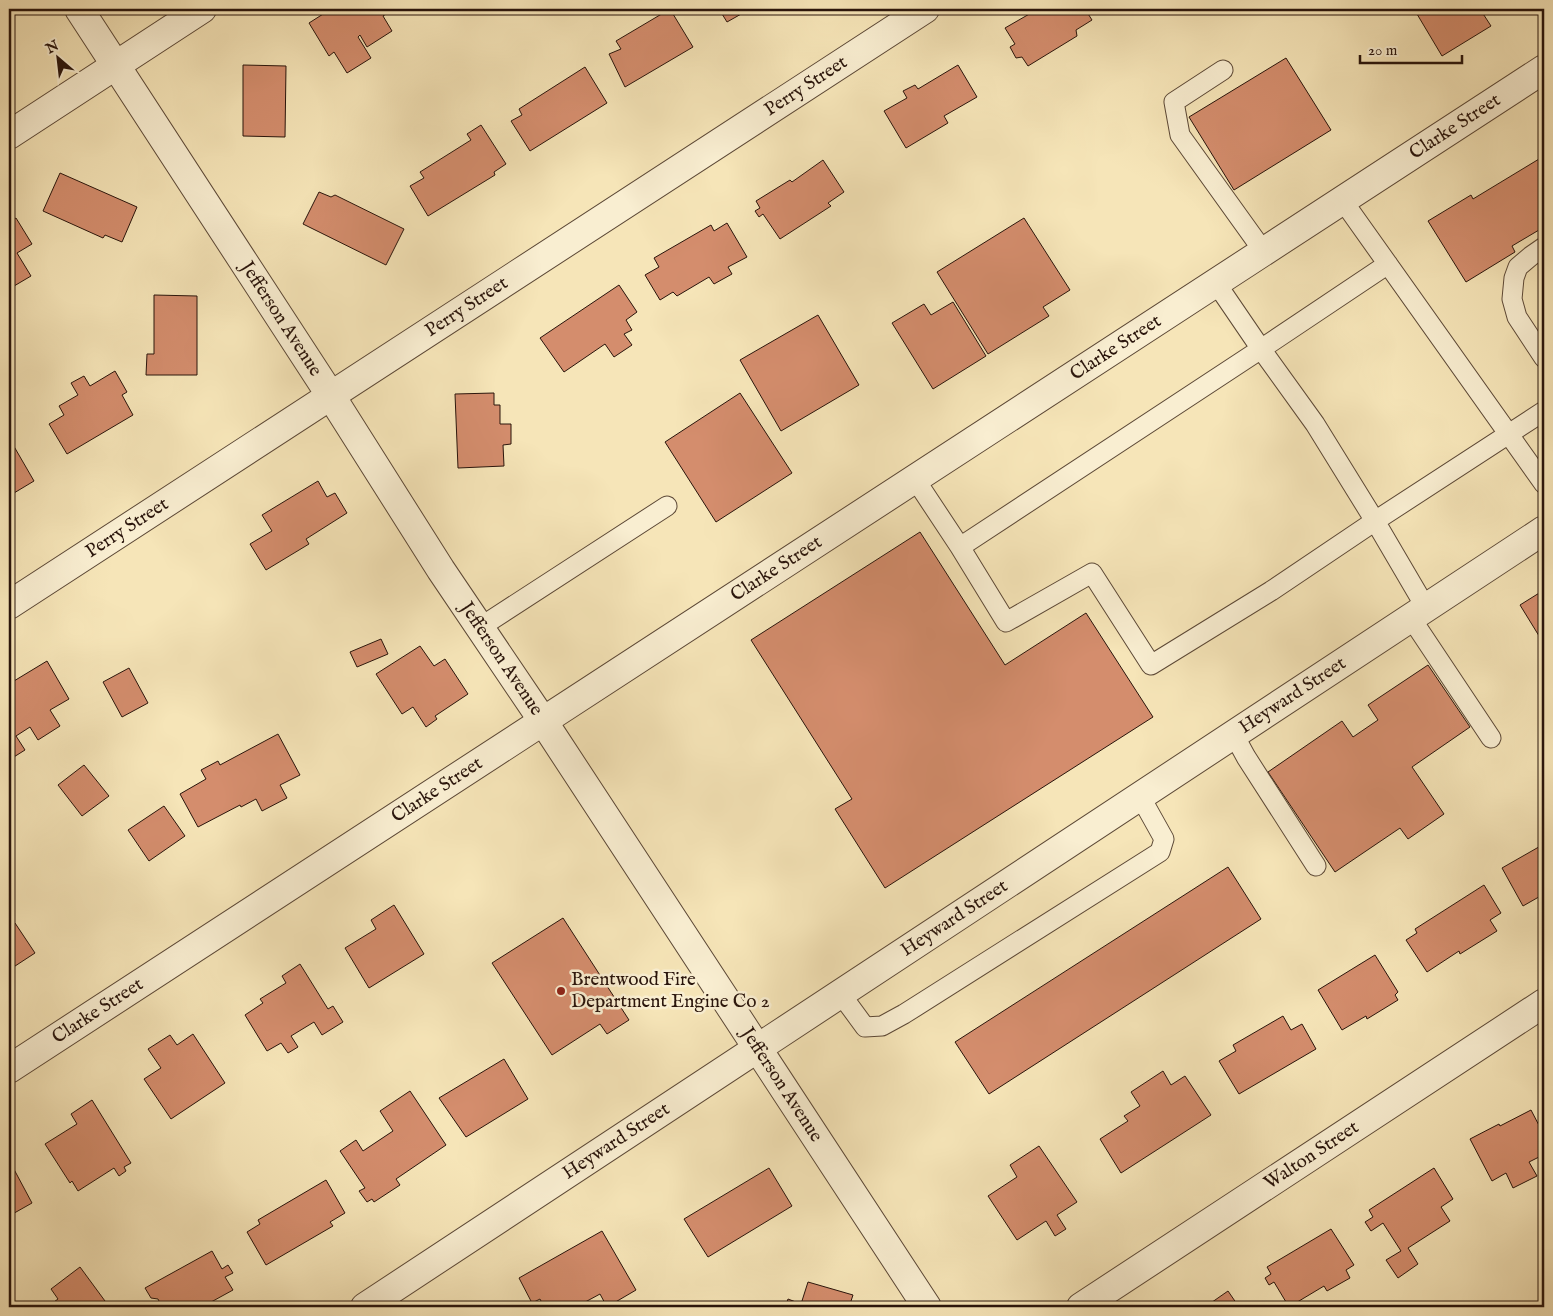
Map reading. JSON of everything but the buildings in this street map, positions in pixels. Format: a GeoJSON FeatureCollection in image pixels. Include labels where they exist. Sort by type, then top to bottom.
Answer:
{"type":"FeatureCollection","features":[{"type":"Feature","properties":{"kind":"street","name":"Jefferson Avenue"},"geometry":{"type":"LineString","coordinates":[[79,9],[331,396],[441,570],[543,721],[927,1307]]}},
{"type":"Feature","properties":{"kind":"street"},"geometry":{"type":"LineString","coordinates":[[9,134],[202,9]]}},
{"type":"Feature","properties":{"kind":"street","name":"Perry Street"},"geometry":{"type":"LineString","coordinates":[[9,605],[925,9]]}},
{"type":"Feature","properties":{"kind":"street","name":"Clarke Street"},"geometry":{"type":"LineString","coordinates":[[9,1069],[1544,69]]}},
{"type":"Feature","properties":{"kind":"street","name":"Heyward Street"},"geometry":{"type":"LineString","coordinates":[[365,1307],[1544,530]]}},
{"type":"Feature","properties":{"kind":"street","name":"Walton Street"},"geometry":{"type":"LineString","coordinates":[[1081,1307],[1544,1004]]}},
{"type":"Feature","properties":{"kind":"lane"},"geometry":{"type":"LineString","coordinates":[[1223,70],[1174,102],[1180,135],[1264,252]]}},
{"type":"Feature","properties":{"kind":"lane"},"geometry":{"type":"LineString","coordinates":[[1343,201],[1544,484]]}},
{"type":"Feature","properties":{"kind":"lane"},"geometry":{"type":"LineString","coordinates":[[1544,247],[1518,267],[1514,278],[1512,299],[1517,317],[1544,358]]}},
{"type":"Feature","properties":{"kind":"lane"},"geometry":{"type":"LineString","coordinates":[[960,547],[1388,264]]}},
{"type":"Feature","properties":{"kind":"lane"},"geometry":{"type":"LineString","coordinates":[[1216,283],[1315,424],[1375,521],[1419,613],[1491,738]]}},
{"type":"Feature","properties":{"kind":"lane"},"geometry":{"type":"LineString","coordinates":[[915,479],[1006,622],[1092,573],[1151,664],[1271,591],[1544,411]]}},
{"type":"Feature","properties":{"kind":"lane"},"geometry":{"type":"LineString","coordinates":[[479,628],[667,506]]}},
{"type":"Feature","properties":{"kind":"lane"},"geometry":{"type":"LineString","coordinates":[[1234,735],[1246,757],[1316,866]]}},
{"type":"Feature","properties":{"kind":"lane"},"geometry":{"type":"LineString","coordinates":[[840,994],[865,1026],[882,1026],[904,1014],[1160,852],[1164,839],[1140,796]]}},
{"type":"Feature","properties":{"kind":"place","name":"Brentwood Fire Department Engine Co 2"},"geometry":{"type":"Point","coordinates":[561,991]}}]}
